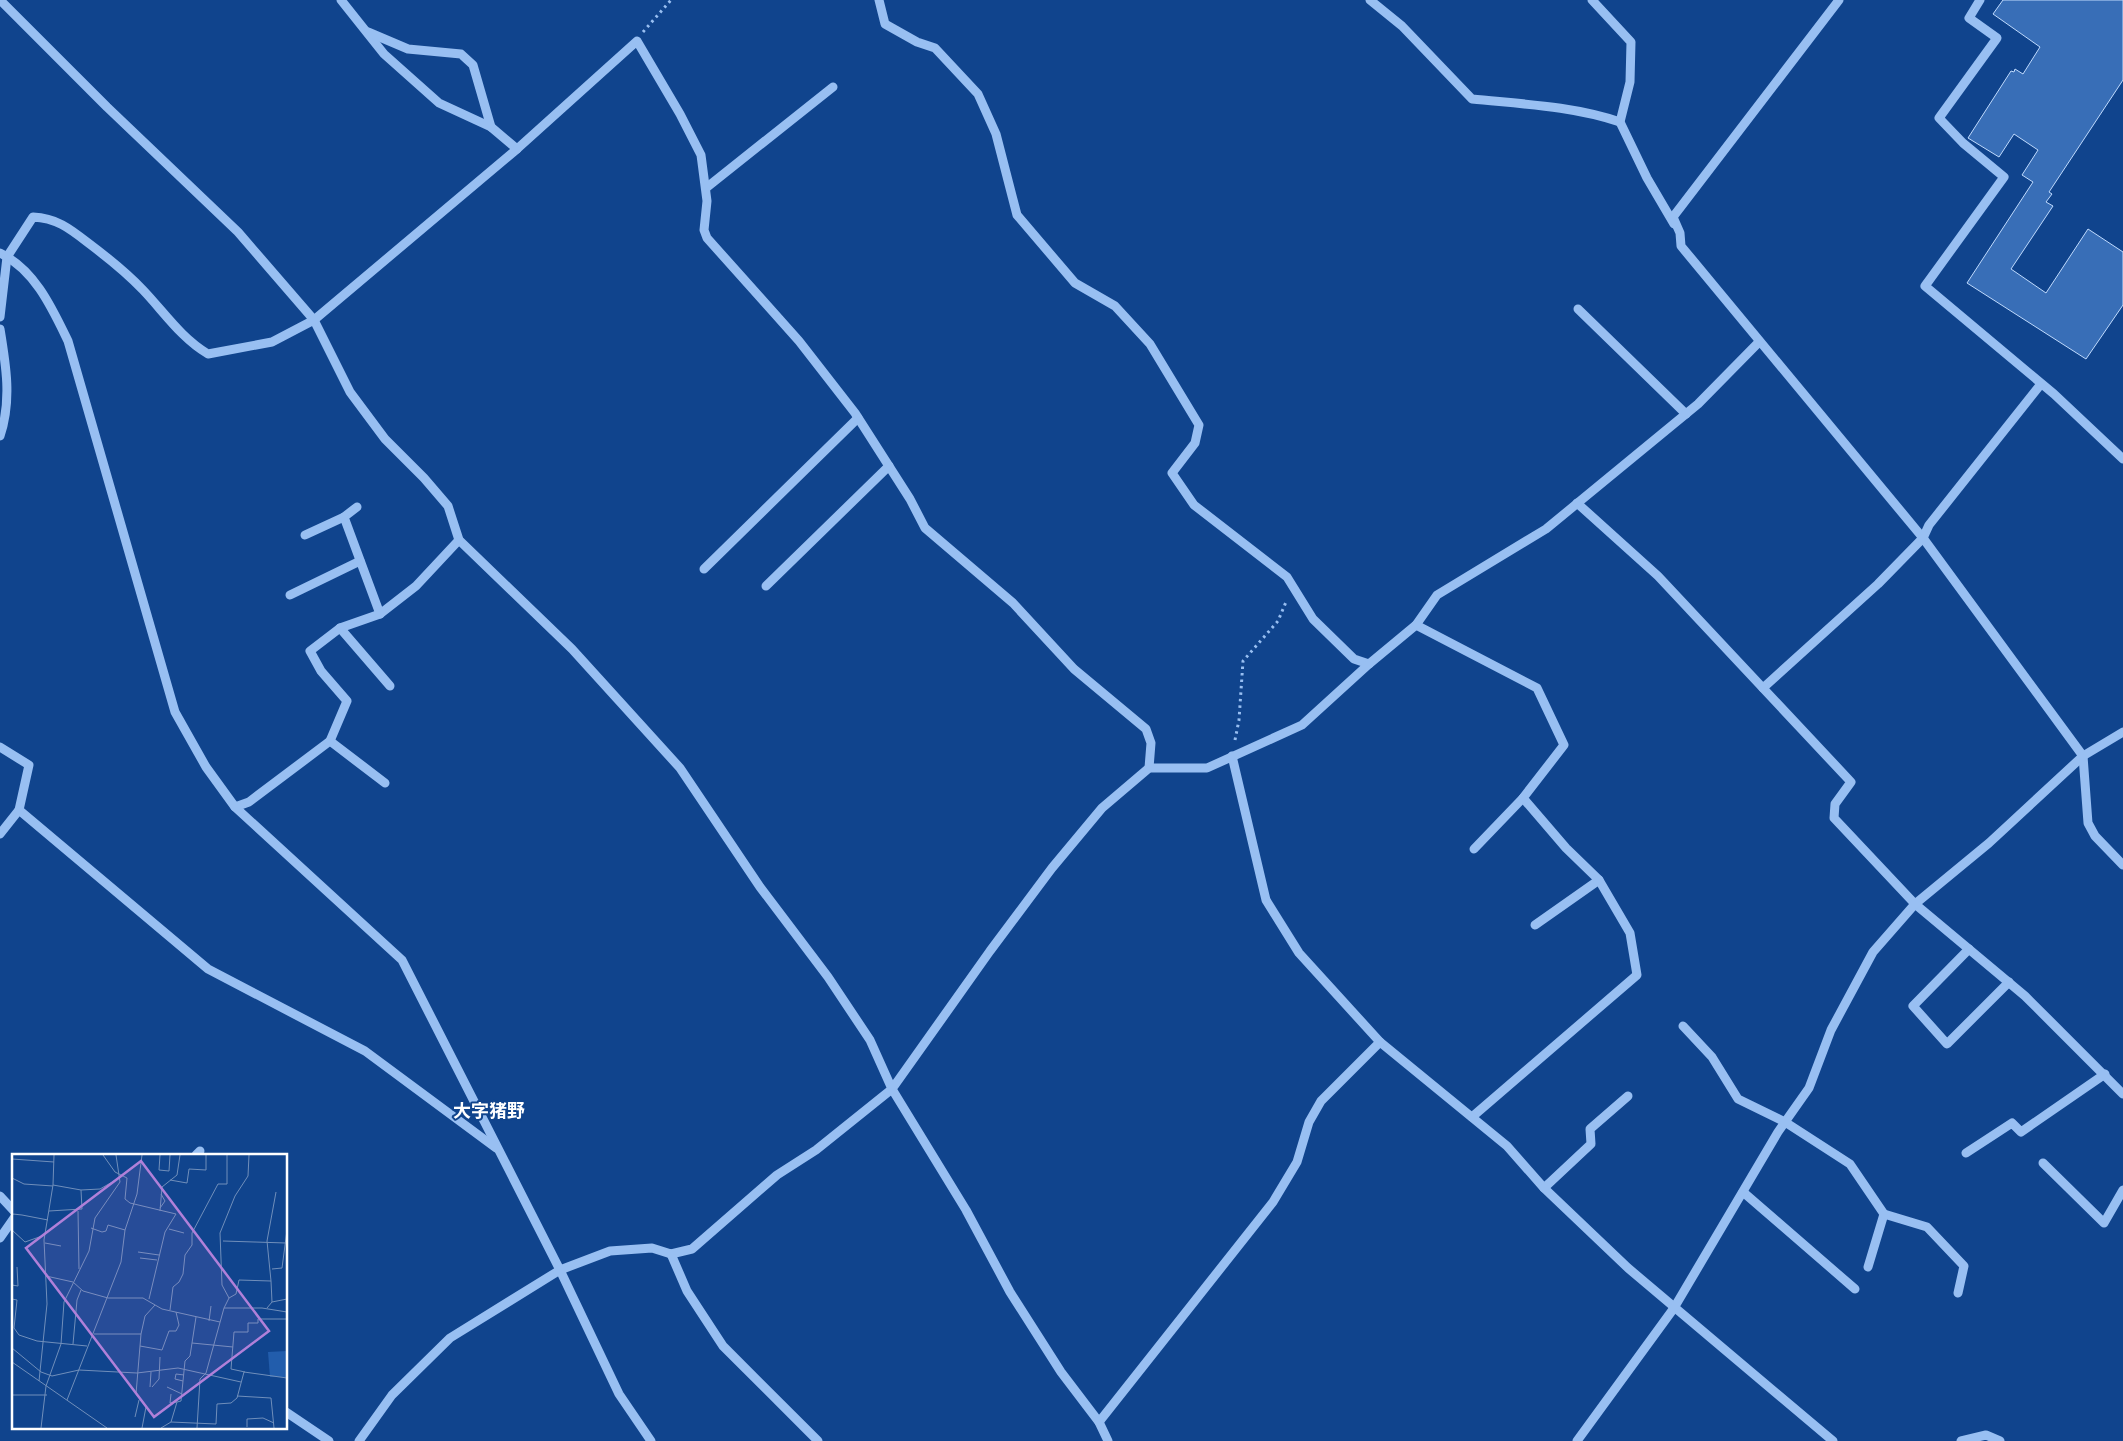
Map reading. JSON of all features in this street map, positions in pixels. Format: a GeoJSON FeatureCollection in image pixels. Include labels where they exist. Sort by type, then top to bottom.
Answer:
{"type":"FeatureCollection","features":[{"type":"Feature","properties":{"kind":"street"},"geometry":{"type":"LineString","coordinates":[[0,0],[107,107],[238,232],[314,320],[350,392],[385,439],[424,478],[448,506],[459,540],[572,648],[680,768],[760,887],[833,984],[870,1040],[892,1089],[966,1210],[1010,1292],[1061,1372],[1099,1422],[1108,1441]]}},
{"type":"Feature","properties":{"kind":"street"},"geometry":{"type":"LineString","coordinates":[[341,0],[384,54],[440,103],[491,127],[517,149]]}},
{"type":"Feature","properties":{"kind":"street"},"geometry":{"type":"LineString","coordinates":[[879,0],[886,24],[917,42],[935,48],[978,94],[996,134],[1017,215],[1075,284],[1115,306],[1150,344],[1199,425],[1195,443],[1172,473],[1194,505],[1287,577],[1313,618],[1354,659],[1369,664]]}},
{"type":"Feature","properties":{"kind":"street"},"geometry":{"type":"LineString","coordinates":[[1370,0],[1402,26],[1472,99],[1544,106],[1604,116],[1620,122]]}},
{"type":"Feature","properties":{"kind":"street"},"geometry":{"type":"LineString","coordinates":[[1592,0],[1631,42],[1630,82],[1620,122],[1647,178],[1680,233]]}},
{"type":"Feature","properties":{"kind":"street"},"geometry":{"type":"LineString","coordinates":[[1839,0],[1673,217],[1680,233],[1681,246],[1923,538],[2083,756],[2088,823],[2094,836],[2123,865]]}},
{"type":"Feature","properties":{"kind":"street"},"geometry":{"type":"LineString","coordinates":[[1980,0],[1969,18],[1996,38],[1939,118],[1963,142],[2004,177],[1926,286],[2041,384],[2123,459]]}},
{"type":"Feature","properties":{"kind":"street"},"geometry":{"type":"LineString","coordinates":[[366,32],[408,48],[461,54],[473,66],[491,127]]}},
{"type":"Feature","properties":{"kind":"street"},"geometry":{"type":"LineString","coordinates":[[0,318],[2,256],[33,217],[50,218],[66,226],[114,262],[143,290],[192,344],[208,354],[272,342],[314,320],[517,149],[637,41],[680,114],[701,155],[706,188],[704,230],[707,238],[799,341],[858,418],[889,466],[925,528],[1013,603],[1074,669],[1146,729],[1151,743],[1149,768]]}},
{"type":"Feature","properties":{"kind":"street"},"geometry":{"type":"LineString","coordinates":[[706,188],[833,87]]}},
{"type":"Feature","properties":{"kind":"street"},"geometry":{"type":"LineString","coordinates":[[2,256],[43,290],[68,341],[175,712],[206,767],[235,807],[402,960],[560,1270],[619,1394],[651,1441]]}},
{"type":"Feature","properties":{"kind":"street"},"geometry":{"type":"LineString","coordinates":[[1578,309],[1686,414]]}},
{"type":"Feature","properties":{"kind":"street"},"geometry":{"type":"LineString","coordinates":[[0,329],[6,361],[7,399],[6,419],[0,436]]}},
{"type":"Feature","properties":{"kind":"street"},"geometry":{"type":"LineString","coordinates":[[359,1441],[392,1395],[450,1338],[560,1270],[610,1251],[652,1248],[671,1254],[692,1249],[777,1175],[816,1150],[892,1089],[1052,868],[1102,808],[1149,768],[1207,768],[1302,725],[1369,664],[1416,625],[1437,595],[1546,528],[1686,414],[1759,342]]}},
{"type":"Feature","properties":{"kind":"street"},"geometry":{"type":"LineString","coordinates":[[1763,688],[1878,584],[1923,538],[1928,525],[2041,384]]}},
{"type":"Feature","properties":{"kind":"street"},"geometry":{"type":"LineString","coordinates":[[704,569],[858,418]]}},
{"type":"Feature","properties":{"kind":"street"},"geometry":{"type":"LineString","coordinates":[[766,586],[889,466]]}},
{"type":"Feature","properties":{"kind":"street"},"geometry":{"type":"LineString","coordinates":[[1577,503],[1658,576],[1851,782],[1835,804],[1834,818],[1915,904],[2009,982],[2123,1094]]}},
{"type":"Feature","properties":{"kind":"street"},"geometry":{"type":"LineString","coordinates":[[306,535],[344,517],[357,507]]}},
{"type":"Feature","properties":{"kind":"street"},"geometry":{"type":"LineString","coordinates":[[344,517],[380,614]]}},
{"type":"Feature","properties":{"kind":"street"},"geometry":{"type":"LineString","coordinates":[[235,807],[248,802],[330,741],[347,701],[321,671],[310,652],[340,628],[380,614],[416,586],[459,540]]}},
{"type":"Feature","properties":{"kind":"street"},"geometry":{"type":"LineString","coordinates":[[290,595],[360,561]]}},
{"type":"Feature","properties":{"kind":"street"},"geometry":{"type":"LineString","coordinates":[[1416,625],[1537,688],[1564,745],[1523,798],[1474,849]]}},
{"type":"Feature","properties":{"kind":"street"},"geometry":{"type":"LineString","coordinates":[[340,628],[390,686]]}},
{"type":"Feature","properties":{"kind":"street"},"geometry":{"type":"LineString","coordinates":[[1578,1441],[1674,1308],[1785,1122],[1809,1088],[1831,1030],[1873,952],[1915,904],[1989,844],[2083,756],[2123,732]]}},
{"type":"Feature","properties":{"kind":"street"},"geometry":{"type":"LineString","coordinates":[[330,741],[385,784]]}},
{"type":"Feature","properties":{"kind":"street"},"geometry":{"type":"LineString","coordinates":[[0,747],[29,765],[19,810],[0,834]]}},
{"type":"Feature","properties":{"kind":"street"},"geometry":{"type":"LineString","coordinates":[[1232,756],[1266,900],[1299,953],[1380,1042],[1506,1146],[1544,1188],[1674,1308],[1833,1441]]}},
{"type":"Feature","properties":{"kind":"street"},"geometry":{"type":"LineString","coordinates":[[1472,1117],[1637,975],[1630,933],[1599,880],[1566,848],[1523,798]]}},
{"type":"Feature","properties":{"kind":"street"},"geometry":{"type":"LineString","coordinates":[[19,810],[208,970],[365,1051],[498,1150]]}},
{"type":"Feature","properties":{"kind":"street"},"geometry":{"type":"LineString","coordinates":[[1535,925],[1599,880]]}},
{"type":"Feature","properties":{"kind":"street"},"geometry":{"type":"LineString","coordinates":[[1969,949],[1913,1006],[1946,1044],[2009,982]]}},
{"type":"Feature","properties":{"kind":"street"},"geometry":{"type":"LineString","coordinates":[[1683,1026],[1712,1057],[1738,1099],[1785,1122],[1850,1164],[1884,1214],[1927,1227],[1964,1266],[1958,1293]]}},
{"type":"Feature","properties":{"kind":"street"},"geometry":{"type":"LineString","coordinates":[[1099,1422],[1273,1202],[1297,1162],[1309,1122],[1322,1101],[1380,1042]]}},
{"type":"Feature","properties":{"kind":"street"},"geometry":{"type":"LineString","coordinates":[[1966,1153],[2012,1123],[2021,1132],[2104,1074]]}},
{"type":"Feature","properties":{"kind":"street"},"geometry":{"type":"LineString","coordinates":[[1544,1188],[1591,1144],[1590,1129],[1628,1096]]}},
{"type":"Feature","properties":{"kind":"street"},"geometry":{"type":"LineString","coordinates":[[2043,1163],[2104,1223],[2123,1190]]}},
{"type":"Feature","properties":{"kind":"street"},"geometry":{"type":"LineString","coordinates":[[1743,1192],[1855,1289]]}},
{"type":"Feature","properties":{"kind":"street"},"geometry":{"type":"LineString","coordinates":[[0,1196],[12,1209]]}},
{"type":"Feature","properties":{"kind":"street"},"geometry":{"type":"LineString","coordinates":[[1868,1267],[1884,1214]]}},
{"type":"Feature","properties":{"kind":"street"},"geometry":{"type":"LineString","coordinates":[[0,1238],[12,1221]]}},
{"type":"Feature","properties":{"kind":"street"},"geometry":{"type":"LineString","coordinates":[[671,1254],[687,1291],[723,1346],[818,1441]]}},
{"type":"Feature","properties":{"kind":"street"},"geometry":{"type":"LineString","coordinates":[[288,1413],[329,1441]]}},
{"type":"Feature","properties":{"kind":"street"},"geometry":{"type":"LineString","coordinates":[[1961,1441],[1986,1436],[2000,1441]]}},
{"type":"Feature","properties":{"kind":"path"},"geometry":{"type":"LineString","coordinates":[[637,41],[648,24],[672,0]]}},
{"type":"Feature","properties":{"kind":"path"},"geometry":{"type":"LineString","coordinates":[[1232,756],[1239,720],[1244,661],[1278,621],[1293,587]]}},
{"type":"Feature","properties":{"kind":"building"},"geometry":{"type":"Polygon","coordinates":[[[2003,0],[2123,0],[2123,80],[2049,192],[2052,194],[2046,202],[2053,206],[2011,269],[2046,293],[2088,229],[2123,252],[2123,305],[2086,359],[1967,283],[2033,182],[2022,175],[2038,150],[2014,134],[1999,157],[1968,138],[2011,71],[2014,72],[2015,69],[2023,74],[2040,47],[1993,14],[2003,0]]]}},
{"type":"Feature","properties":{"kind":"district","name":"大字猪野"},"geometry":{"type":"Point","coordinates":[489,1111]}}]}
